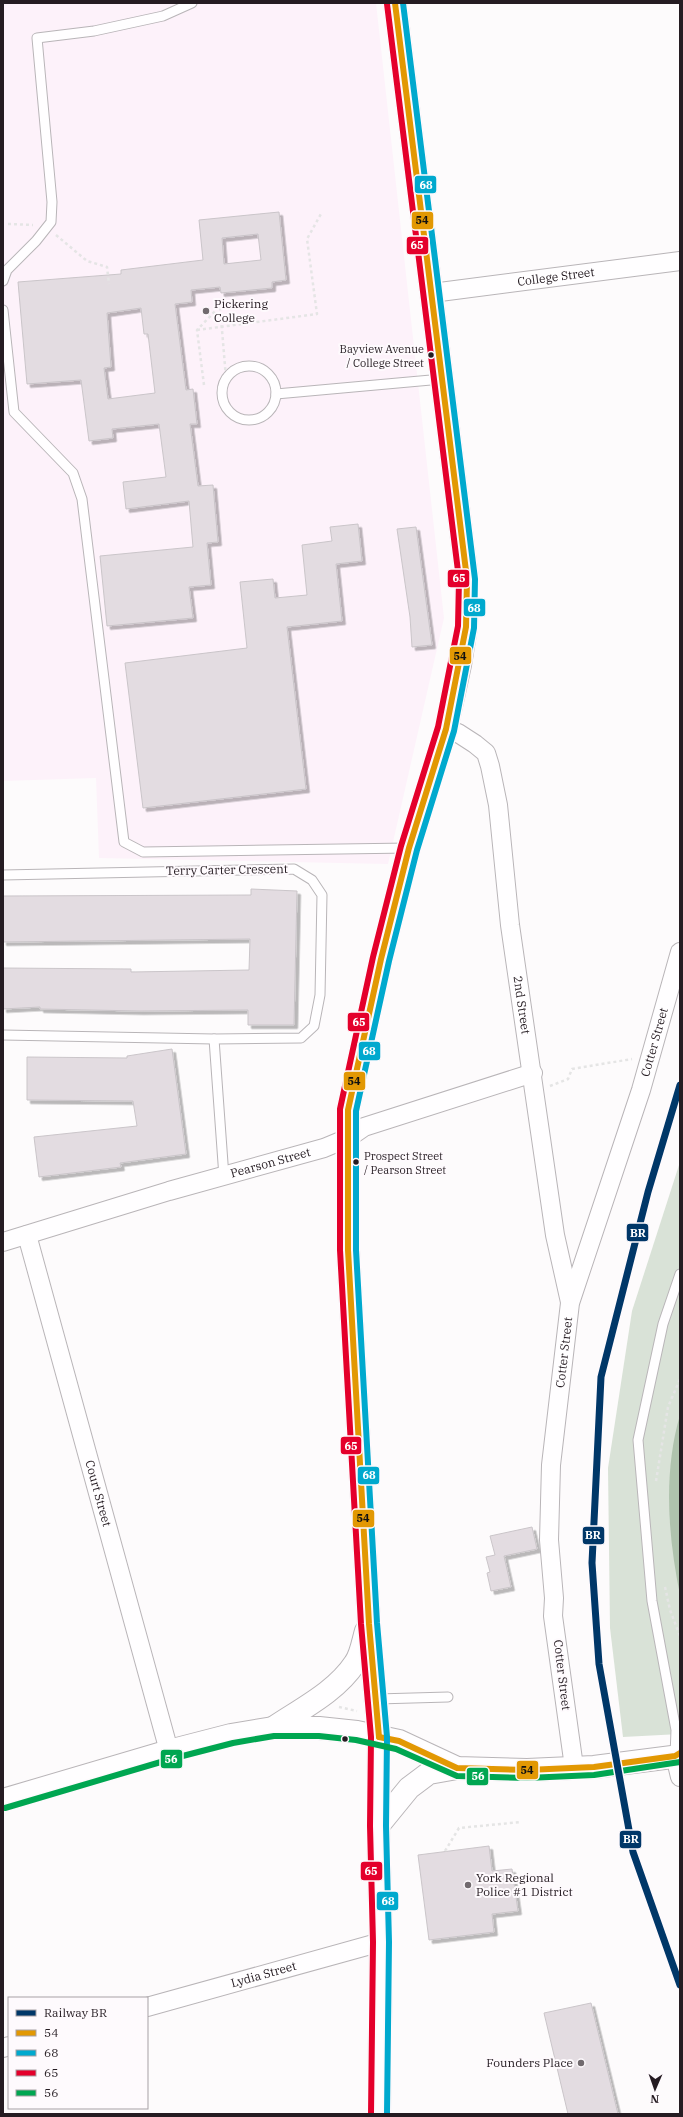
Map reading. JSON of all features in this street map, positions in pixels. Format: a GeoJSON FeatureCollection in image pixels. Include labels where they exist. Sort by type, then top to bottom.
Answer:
{"type":"FeatureCollection","features":[{"type":"Feature","properties":{"kind":"main road"},"geometry":{"type":"LineString","coordinates":[[378,2114],[381,1942],[378,1826],[379,1737],[377,1699],[369,1624],[348,1250],[348,1138],[350,1103],[381,959],[409,848],[446,729],[460,665],[466,627],[467,579],[395,3]]}},
{"type":"Feature","properties":{"kind":"main road"},"geometry":{"type":"LineString","coordinates":[[273,1728],[326,1693],[341,1680],[356,1662],[369,1624]]}},
{"type":"Feature","properties":{"kind":"main road"},"geometry":{"type":"LineString","coordinates":[[3,1800],[169,1751],[273,1728],[319,1728],[357,1732],[399,1741],[457,1768]]}},
{"type":"Feature","properties":{"kind":"main road"},"geometry":{"type":"LineString","coordinates":[[378,1826],[409,1788],[429,1773],[457,1768],[528,1770],[618,1764],[678,1755]]}},
{"type":"Feature","properties":{"kind":"street","name":"College Street"},"geometry":{"type":"LineString","coordinates":[[432,293],[680,261]]}},
{"type":"Feature","properties":{"kind":"street","name":"2nd Street"},"geometry":{"type":"LineString","coordinates":[[446,729],[458,733],[486,752],[490,766],[498,805],[510,925],[536,1091],[555,1235],[570,1303]]}},
{"type":"Feature","properties":{"kind":"street","name":"Cotter Street"},"geometry":{"type":"LineString","coordinates":[[574,1767],[553,1616],[554,1591],[549,1540],[551,1465],[570,1303],[650,1056],[680,952]]}},
{"type":"Feature","properties":{"kind":"street","name":"Pearson Street"},"geometry":{"type":"LineString","coordinates":[[3,1242],[169,1191],[224,1177],[324,1148],[348,1138],[364,1127],[533,1073]]}},
{"type":"Feature","properties":{"kind":"street","name":"Court Street"},"geometry":{"type":"LineString","coordinates":[[27,1235],[169,1751]]}},
{"type":"Feature","properties":{"kind":"street"},"geometry":{"type":"LineString","coordinates":[[678,1755],[680,1777]]}},
{"type":"Feature","properties":{"kind":"street","name":"Lydia Street"},"geometry":{"type":"LineString","coordinates":[[148,2007],[381,1942]]}},
{"type":"Feature","properties":{"kind":"lane"},"geometry":{"type":"LineString","coordinates":[[3,281],[7,270],[50,225],[52,202],[37,38],[94,31],[163,16],[192,3]]}},
{"type":"Feature","properties":{"kind":"lane"},"geometry":{"type":"LineString","coordinates":[[3,310],[14,412],[73,474],[82,499],[124,842],[143,852],[409,848]]}},
{"type":"Feature","properties":{"kind":"lane"},"geometry":{"type":"LineString","coordinates":[[252,366],[262,369],[270,376],[275,384],[276,394],[274,404],[269,412],[260,418],[250,421],[241,420],[232,415],[225,407],[221,398],[222,388],[226,378],[233,371],[242,367],[252,366]]}},
{"type":"Feature","properties":{"kind":"lane"},"geometry":{"type":"LineString","coordinates":[[276,394],[443,379]]}},
{"type":"Feature","properties":{"kind":"lane","name":"Terry Carter Crescent"},"geometry":{"type":"LineString","coordinates":[[3,874],[294,868],[312,880],[322,894],[320,995],[314,1026],[301,1038],[214,1039],[3,1035]]}},
{"type":"Feature","properties":{"kind":"lane"},"geometry":{"type":"LineString","coordinates":[[214,1039],[224,1177]]}},
{"type":"Feature","properties":{"kind":"lane"},"geometry":{"type":"LineString","coordinates":[[678,1755],[676,1730],[652,1600],[638,1440],[663,1324],[680,1274]]}},
{"type":"Feature","properties":{"kind":"lane"},"geometry":{"type":"LineString","coordinates":[[377,1699],[448,1697]]}},
{"type":"Feature","properties":{"kind":"path"},"geometry":{"type":"LineString","coordinates":[[197,330],[317,314],[307,239],[322,212]]}},
{"type":"Feature","properties":{"kind":"path"},"geometry":{"type":"LineString","coordinates":[[8,224],[50,225],[87,261],[107,268],[109,284]]}},
{"type":"Feature","properties":{"kind":"path"},"geometry":{"type":"LineString","coordinates":[[197,330],[220,306],[226,378]]}},
{"type":"Feature","properties":{"kind":"path"},"geometry":{"type":"LineString","coordinates":[[197,330],[204,385]]}},
{"type":"Feature","properties":{"kind":"path"},"geometry":{"type":"LineString","coordinates":[[536,1091],[568,1079],[572,1069],[650,1056]]}},
{"type":"Feature","properties":{"kind":"path"},"geometry":{"type":"LineString","coordinates":[[655,1486],[668,1407],[680,1379]]}},
{"type":"Feature","properties":{"kind":"path"},"geometry":{"type":"LineString","coordinates":[[664,1581],[670,1610],[680,1636]]}},
{"type":"Feature","properties":{"kind":"path"},"geometry":{"type":"LineString","coordinates":[[334,1706],[356,1711]]}},
{"type":"Feature","properties":{"kind":"path"},"geometry":{"type":"LineString","coordinates":[[445,1851],[459,1828],[521,1822]]}},
{"type":"Feature","properties":{"kind":"shaded area","name":"Pickering College"},"geometry":{"type":"Polygon","coordinates":[[[3,3],[376,3],[444,618],[388,864],[99,858],[96,778],[3,781],[3,3]]]}},
{"type":"Feature","properties":{"kind":"shaded area"},"geometry":{"type":"Polygon","coordinates":[[[680,1162],[680,1734],[623,1737],[610,1628],[608,1468],[632,1311],[680,1162]]]}},
{"type":"Feature","properties":{"kind":"shaded area"},"geometry":{"type":"Polygon","coordinates":[[[680,1415],[680,1595],[670,1527],[669,1482],[671,1459],[680,1415]]]}},
{"type":"Feature","properties":{"kind":"building"},"geometry":{"type":"Polygon","coordinates":[[[279,212],[286,280],[272,282],[272,288],[221,293],[220,287],[191,290],[192,302],[175,304],[186,390],[193,389],[197,424],[190,424],[198,486],[213,485],[218,542],[207,543],[211,585],[189,587],[193,618],[107,626],[100,556],[193,547],[189,501],[126,509],[123,482],[166,477],[159,424],[112,429],[113,438],[89,441],[81,380],[27,384],[18,282],[121,274],[121,270],[203,260],[199,220],[279,212]],[[258,234],[222,238],[224,264],[261,260],[258,234]],[[141,308],[107,313],[111,367],[104,368],[108,399],[155,393],[148,334],[144,334],[141,308]]]}},
{"type":"Feature","properties":{"kind":"building"},"geometry":{"type":"Polygon","coordinates":[[[358,524],[362,561],[336,564],[342,621],[287,627],[306,789],[143,808],[125,663],[247,648],[240,582],[273,579],[275,598],[307,595],[302,545],[332,541],[330,527],[358,524]]]}},
{"type":"Feature","properties":{"kind":"building"},"geometry":{"type":"Polygon","coordinates":[[[416,527],[432,645],[412,647],[410,617],[397,529],[416,527]]]}},
{"type":"Feature","properties":{"kind":"building"},"geometry":{"type":"Polygon","coordinates":[[[251,889],[297,891],[294,1025],[248,1025],[248,1010],[140,1011],[40,1009],[40,1007],[3,1009],[3,968],[131,969],[131,972],[249,970],[250,939],[3,942],[3,896],[251,895],[251,889]]]}},
{"type":"Feature","properties":{"kind":"building"},"geometry":{"type":"Polygon","coordinates":[[[172,1049],[186,1154],[120,1163],[121,1167],[39,1177],[34,1137],[137,1126],[133,1101],[27,1100],[27,1057],[127,1058],[127,1056],[172,1049]]]}},
{"type":"Feature","properties":{"kind":"building"},"geometry":{"type":"Polygon","coordinates":[[[532,1527],[537,1549],[504,1556],[511,1587],[491,1591],[487,1573],[490,1572],[486,1557],[495,1555],[490,1536],[532,1527]]]}},
{"type":"Feature","properties":{"kind":"building","name":"York Regional Police #1 District"},"geometry":{"type":"Polygon","coordinates":[[[489,1846],[492,1871],[512,1869],[518,1911],[492,1914],[494,1932],[429,1940],[418,1855],[489,1846]]]}},
{"type":"Feature","properties":{"kind":"building","name":"Founders Place"},"geometry":{"type":"Polygon","coordinates":[[[591,2003],[618,2114],[568,2114],[544,2013],[591,2003]]]}},
{"type":"Feature","properties":{"kind":"rail line","name":"BR"},"geometry":{"type":"LineString","coordinates":[[680,1085],[648,1192],[601,1377],[592,1563],[599,1664],[633,1852],[680,1985]]}},
{"type":"Feature","properties":{"kind":"transit line","name":"54"},"geometry":{"type":"LineString","coordinates":[[379,1737],[369,1624],[348,1250],[348,1110],[381,959],[409,848],[446,729],[466,627],[467,579],[395,3]]}},
{"type":"Feature","properties":{"kind":"transit line","name":"68"},"geometry":{"type":"LineString","coordinates":[[387,2114],[389,1942],[386,1826],[387,1737],[377,1623],[356,1250],[356,1111],[389,961],[417,850],[454,731],[474,628],[475,579],[403,3]]}},
{"type":"Feature","properties":{"kind":"transit line","name":"65"},"geometry":{"type":"LineString","coordinates":[[371,2114],[373,1942],[370,1826],[371,1737],[361,1624],[340,1250],[340,1109],[373,957],[401,846],[438,727],[458,626],[459,579],[387,4]]}},
{"type":"Feature","properties":{"kind":"transit line","name":"56"},"geometry":{"type":"LineString","coordinates":[[5,1808],[171,1759],[233,1743],[274,1736],[319,1736],[356,1740],[396,1749],[457,1776],[527,1778],[594,1775],[680,1762]]}},
{"type":"Feature","properties":{"kind":"transit line","name":"54"},"geometry":{"type":"LineString","coordinates":[[379,1737],[399,1741],[457,1768],[527,1770],[594,1767],[675,1756],[680,1753]]}},
{"type":"Feature","properties":{"kind":"place","name":"Pickering College"},"geometry":{"type":"Point","coordinates":[206,311]}},
{"type":"Feature","properties":{"kind":"place","name":"Bayview Avenue / College Street"},"geometry":{"type":"Point","coordinates":[431,355]}},
{"type":"Feature","properties":{"kind":"place","name":"Prospect Street / Pearson Street"},"geometry":{"type":"Point","coordinates":[356,1162]}},
{"type":"Feature","properties":{"kind":"place","name":"York Regional Police #1 District"},"geometry":{"type":"Point","coordinates":[468,1885]}},
{"type":"Feature","properties":{"kind":"place","name":"Founders Place"},"geometry":{"type":"Point","coordinates":[581,2063]}}]}
